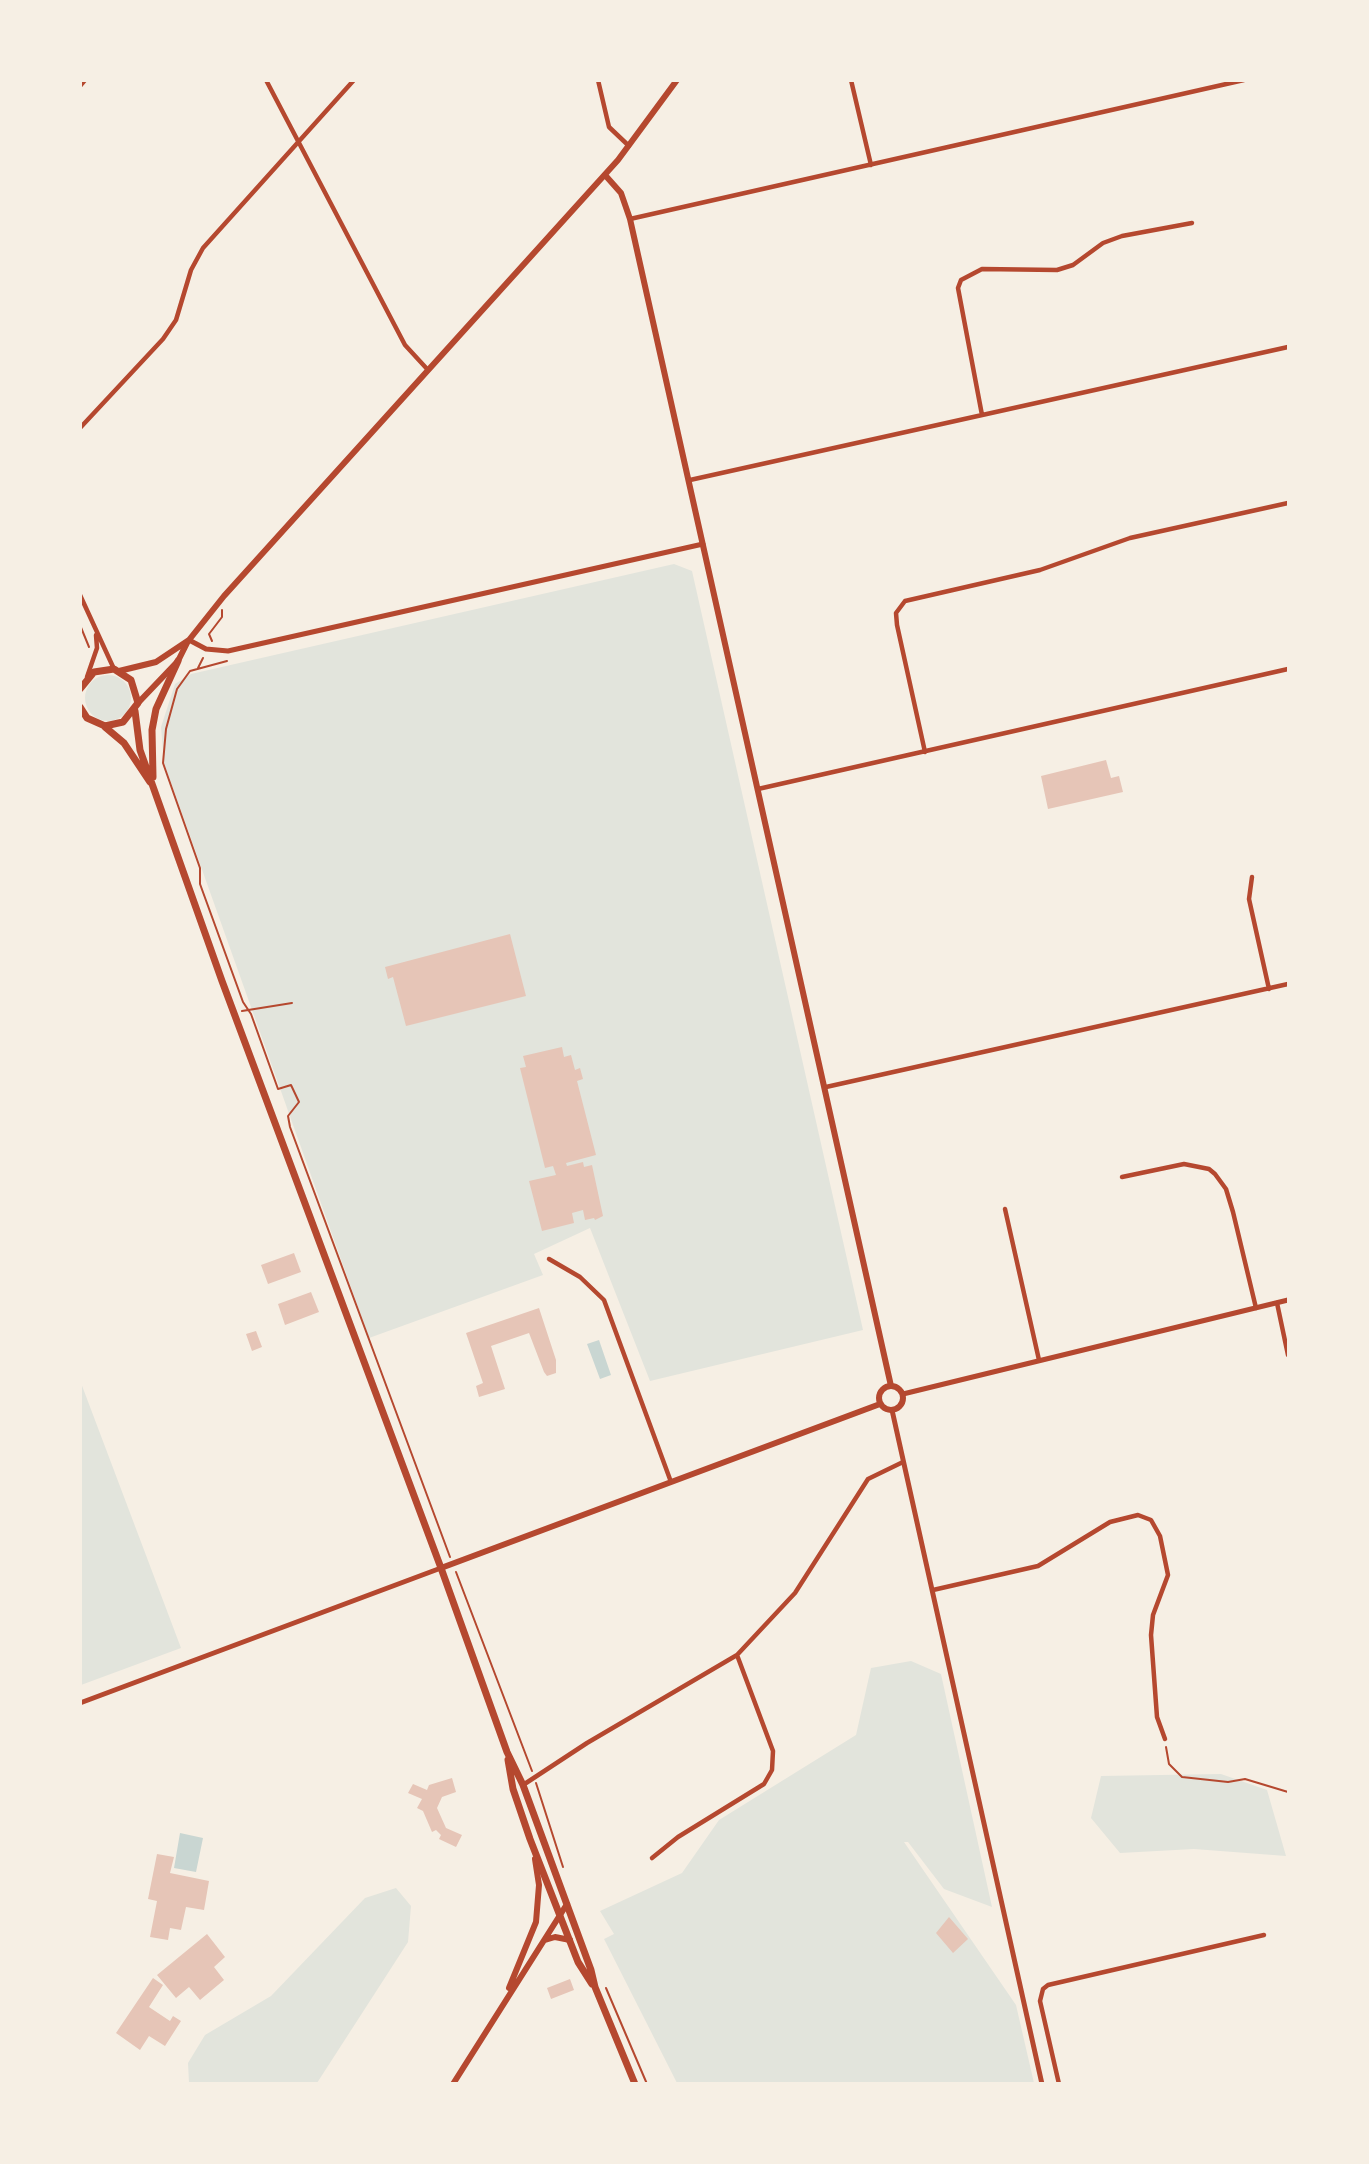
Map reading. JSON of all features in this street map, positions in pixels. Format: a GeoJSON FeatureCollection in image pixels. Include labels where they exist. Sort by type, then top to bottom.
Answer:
{"type":"FeatureCollection","features":[{"type":"Feature","properties":{"kind":"highway"},"geometry":{"type":"LineString","coordinates":[[154,789],[151,752],[156,709],[178,661]]}},
{"type":"Feature","properties":{"kind":"highway"},"geometry":{"type":"LineString","coordinates":[[81,687],[86,679],[103,669],[117,670],[131,680],[140,750],[226,992],[507,1752],[523,1785],[595,1987],[635,2084]]}},
{"type":"Feature","properties":{"kind":"highway"},"geometry":{"type":"LineString","coordinates":[[80,707],[95,724]]}},
{"type":"Feature","properties":{"kind":"highway"},"geometry":{"type":"LineString","coordinates":[[80,721],[105,726],[123,722],[136,707]]}},
{"type":"Feature","properties":{"kind":"highway"},"geometry":{"type":"LineString","coordinates":[[105,726],[124,743],[154,789]]}},
{"type":"Feature","properties":{"kind":"highway"},"geometry":{"type":"LineString","coordinates":[[507,1752],[513,1789],[530,1839],[585,1975],[595,1987]]}},
{"type":"Feature","properties":{"kind":"main road"},"geometry":{"type":"LineString","coordinates":[[136,707],[178,661],[189,639],[224,596],[604,175],[629,146],[677,80]]}},
{"type":"Feature","properties":{"kind":"main road"},"geometry":{"type":"LineString","coordinates":[[441,1568],[880,1404],[891,1410],[901,1405],[903,1394],[891,1386],[630,219],[621,193],[604,175]]}},
{"type":"Feature","properties":{"kind":"main road"},"geometry":{"type":"LineString","coordinates":[[117,670],[156,662],[189,639]]}},
{"type":"Feature","properties":{"kind":"main road"},"geometry":{"type":"LineString","coordinates":[[880,1404],[881,1392],[891,1386]]}},
{"type":"Feature","properties":{"kind":"main road"},"geometry":{"type":"LineString","coordinates":[[502,2003],[537,1922],[539,1885],[530,1839]]}},
{"type":"Feature","properties":{"kind":"main road"},"geometry":{"type":"LineString","coordinates":[[453,2084],[567,1904]]}},
{"type":"Feature","properties":{"kind":"main road"},"geometry":{"type":"LineString","coordinates":[[545,1940],[555,1937],[570,1940]]}},
{"type":"Feature","properties":{"kind":"street"},"geometry":{"type":"LineString","coordinates":[[80,86],[85,80]]}},
{"type":"Feature","properties":{"kind":"street"},"geometry":{"type":"LineString","coordinates":[[266,80],[405,345],[428,370]]}},
{"type":"Feature","properties":{"kind":"street"},"geometry":{"type":"LineString","coordinates":[[80,428],[163,339],[176,320],[191,270],[203,248],[354,80]]}},
{"type":"Feature","properties":{"kind":"street"},"geometry":{"type":"LineString","coordinates":[[598,80],[609,127],[629,146]]}},
{"type":"Feature","properties":{"kind":"street"},"geometry":{"type":"LineString","coordinates":[[851,80],[871,165]]}},
{"type":"Feature","properties":{"kind":"street"},"geometry":{"type":"LineString","coordinates":[[630,219],[1244,80]]}},
{"type":"Feature","properties":{"kind":"street"},"geometry":{"type":"LineString","coordinates":[[982,415],[958,288],[961,279],[982,269],[1057,270],[1073,265],[1103,243],[1122,236],[1192,223]]}},
{"type":"Feature","properties":{"kind":"street"},"geometry":{"type":"LineString","coordinates":[[690,480],[1289,347]]}},
{"type":"Feature","properties":{"kind":"street"},"geometry":{"type":"LineString","coordinates":[[925,752],[897,625],[896,613],[905,601],[1040,570],[1130,538],[1289,503]]}},
{"type":"Feature","properties":{"kind":"street"},"geometry":{"type":"LineString","coordinates":[[189,639],[208,650],[228,651],[703,544]]}},
{"type":"Feature","properties":{"kind":"street"},"geometry":{"type":"LineString","coordinates":[[80,595],[96,634],[117,670]]}},
{"type":"Feature","properties":{"kind":"street"},"geometry":{"type":"LineString","coordinates":[[86,679],[97,649],[96,634]]}},
{"type":"Feature","properties":{"kind":"street"},"geometry":{"type":"LineString","coordinates":[[758,789],[1289,669]]}},
{"type":"Feature","properties":{"kind":"street"},"geometry":{"type":"LineString","coordinates":[[1252,877],[1249,900],[1269,989]]}},
{"type":"Feature","properties":{"kind":"street"},"geometry":{"type":"LineString","coordinates":[[825,1087],[1289,985]]}},
{"type":"Feature","properties":{"kind":"street"},"geometry":{"type":"LineString","coordinates":[[1122,1177],[1184,1164],[1209,1169],[1215,1174],[1226,1189],[1256,1308]]}},
{"type":"Feature","properties":{"kind":"street"},"geometry":{"type":"LineString","coordinates":[[1005,1209],[1039,1360]]}},
{"type":"Feature","properties":{"kind":"street"},"geometry":{"type":"LineString","coordinates":[[548,1259],[580,1277],[604,1300],[671,1482]]}},
{"type":"Feature","properties":{"kind":"street"},"geometry":{"type":"LineString","coordinates":[[903,1394],[1289,1300]]}},
{"type":"Feature","properties":{"kind":"street"},"geometry":{"type":"LineString","coordinates":[[1277,1303],[1289,1354]]}},
{"type":"Feature","properties":{"kind":"street"},"geometry":{"type":"LineString","coordinates":[[891,1410],[1042,2084]]}},
{"type":"Feature","properties":{"kind":"street"},"geometry":{"type":"LineString","coordinates":[[523,1785],[587,1743],[737,1655],[795,1593],[821,1557],[867,1479],[903,1462]]}},
{"type":"Feature","properties":{"kind":"street"},"geometry":{"type":"LineString","coordinates":[[933,1590],[1038,1566],[1110,1522],[1138,1516],[1151,1520],[1160,1536],[1168,1575],[1153,1615],[1151,1635],[1157,1717],[1166,1739]]}},
{"type":"Feature","properties":{"kind":"street"},"geometry":{"type":"LineString","coordinates":[[80,1703],[441,1568]]}},
{"type":"Feature","properties":{"kind":"street"},"geometry":{"type":"LineString","coordinates":[[652,1858],[678,1837],[764,1784],[772,1770],[773,1751],[737,1655]]}},
{"type":"Feature","properties":{"kind":"street"},"geometry":{"type":"LineString","coordinates":[[1059,2084],[1040,2001],[1041,1994],[1048,1985],[1264,1935]]}},
{"type":"Feature","properties":{"kind":"path"},"geometry":{"type":"LineString","coordinates":[[212,644],[209,634],[222,614]]}},
{"type":"Feature","properties":{"kind":"path"},"geometry":{"type":"LineString","coordinates":[[80,625],[89,652]]}},
{"type":"Feature","properties":{"kind":"path"},"geometry":{"type":"LineString","coordinates":[[198,669],[204,656]]}},
{"type":"Feature","properties":{"kind":"path"},"geometry":{"type":"LineString","coordinates":[[227,658],[228,662],[188,673],[174,697],[166,729],[163,763],[200,868],[200,884],[245,1009],[278,1089],[291,1085],[299,1102],[288,1116],[290,1127],[526,1761],[531,1768]]}},
{"type":"Feature","properties":{"kind":"path"},"geometry":{"type":"LineString","coordinates":[[245,1009],[292,1003]]}},
{"type":"Feature","properties":{"kind":"path"},"geometry":{"type":"LineString","coordinates":[[1166,1739],[1169,1764],[1182,1777],[1228,1782],[1245,1779],[1289,1792]]}},
{"type":"Feature","properties":{"kind":"path"},"geometry":{"type":"LineString","coordinates":[[537,1786],[565,1872]]}},
{"type":"Feature","properties":{"kind":"path"},"geometry":{"type":"LineString","coordinates":[[604,1984],[648,2084]]}},
{"type":"Feature","properties":{"kind":"shaded area"},"geometry":{"type":"Polygon","coordinates":[[[674,564],[692,571],[863,1330],[650,1381],[590,1228],[534,1254],[543,1275],[369,1338],[164,763],[161,727],[175,684],[191,674],[674,564]]]}},
{"type":"Feature","properties":{"kind":"shaded area"},"geometry":{"type":"Polygon","coordinates":[[[108,675],[124,682],[131,698],[124,714],[108,721],[92,714],[85,698],[92,682],[108,675]]]}},
{"type":"Feature","properties":{"kind":"shaded area"},"geometry":{"type":"Polygon","coordinates":[[[599,1340],[611,1375],[600,1379],[587,1344],[599,1340]]]}},
{"type":"Feature","properties":{"kind":"shaded area"},"geometry":{"type":"Polygon","coordinates":[[[81,1383],[181,1648],[80,1685],[81,1383]]]}},
{"type":"Feature","properties":{"kind":"shaded area"},"geometry":{"type":"Polygon","coordinates":[[[911,1661],[941,1674],[992,1907],[944,1889],[908,1842],[904,1842],[1016,2005],[1034,2083],[677,2083],[604,1939],[614,1934],[600,1911],[682,1873],[719,1820],[856,1735],[871,1668],[911,1661]]]}},
{"type":"Feature","properties":{"kind":"shaded area"},"geometry":{"type":"Polygon","coordinates":[[[1221,1774],[1267,1790],[1286,1856],[1194,1849],[1120,1853],[1091,1818],[1101,1776],[1221,1774]]]}},
{"type":"Feature","properties":{"kind":"shaded area"},"geometry":{"type":"Polygon","coordinates":[[[180,1833],[203,1838],[196,1872],[174,1868],[180,1833]]]}},
{"type":"Feature","properties":{"kind":"shaded area"},"geometry":{"type":"Polygon","coordinates":[[[396,1888],[411,1906],[408,1942],[317,2083],[189,2083],[188,2063],[205,2035],[271,1996],[365,1898],[396,1888]]]}},
{"type":"Feature","properties":{"kind":"building"},"geometry":{"type":"Polygon","coordinates":[[[1106,760],[1111,778],[1119,776],[1123,792],[1048,809],[1041,776],[1106,760]]]}},
{"type":"Feature","properties":{"kind":"building"},"geometry":{"type":"Polygon","coordinates":[[[510,934],[526,996],[406,1026],[393,977],[388,979],[385,967],[510,934]]]}},
{"type":"Feature","properties":{"kind":"building"},"geometry":{"type":"Polygon","coordinates":[[[562,1047],[564,1057],[571,1055],[575,1070],[580,1068],[583,1079],[577,1081],[596,1155],[566,1163],[567,1166],[583,1162],[584,1167],[592,1165],[603,1216],[595,1220],[585,1220],[583,1210],[572,1213],[574,1223],[542,1231],[529,1181],[556,1175],[553,1166],[545,1168],[520,1068],[526,1067],[523,1056],[562,1047]]]}},
{"type":"Feature","properties":{"kind":"building"},"geometry":{"type":"Polygon","coordinates":[[[294,1253],[301,1272],[268,1284],[261,1265],[294,1253]]]}},
{"type":"Feature","properties":{"kind":"building"},"geometry":{"type":"Polygon","coordinates":[[[311,1292],[319,1312],[285,1325],[278,1304],[311,1292]]]}},
{"type":"Feature","properties":{"kind":"building"},"geometry":{"type":"Polygon","coordinates":[[[539,1308],[556,1360],[556,1373],[547,1376],[544,1372],[529,1333],[491,1346],[505,1389],[479,1397],[476,1386],[483,1383],[466,1333],[539,1308]]]}},
{"type":"Feature","properties":{"kind":"building"},"geometry":{"type":"Polygon","coordinates":[[[256,1331],[262,1347],[252,1351],[246,1334],[256,1331]]]}},
{"type":"Feature","properties":{"kind":"building"},"geometry":{"type":"Polygon","coordinates":[[[452,1778],[456,1792],[442,1797],[437,1808],[446,1828],[462,1835],[456,1847],[439,1839],[441,1835],[436,1830],[432,1832],[423,1811],[417,1808],[422,1799],[408,1793],[413,1784],[427,1790],[429,1785],[452,1778]]]}},
{"type":"Feature","properties":{"kind":"building"},"geometry":{"type":"Polygon","coordinates":[[[157,1854],[174,1857],[170,1873],[209,1881],[204,1910],[186,1907],[181,1930],[170,1928],[168,1940],[150,1937],[157,1901],[148,1899],[157,1854]]]}},
{"type":"Feature","properties":{"kind":"building"},"geometry":{"type":"Polygon","coordinates":[[[949,1917],[968,1939],[953,1953],[936,1933],[949,1917]]]}},
{"type":"Feature","properties":{"kind":"building"},"geometry":{"type":"Polygon","coordinates":[[[207,1934],[225,1957],[214,1967],[224,1980],[200,2000],[189,1987],[176,1998],[157,1975],[207,1934]]]}},
{"type":"Feature","properties":{"kind":"building"},"geometry":{"type":"Polygon","coordinates":[[[153,1978],[163,1985],[149,2007],[170,2021],[173,2016],[181,2021],[165,2046],[149,2036],[140,2050],[116,2033],[153,1978]]]}},
{"type":"Feature","properties":{"kind":"building"},"geometry":{"type":"Polygon","coordinates":[[[570,1979],[574,1990],[551,1999],[547,1988],[570,1979]]]}}]}
